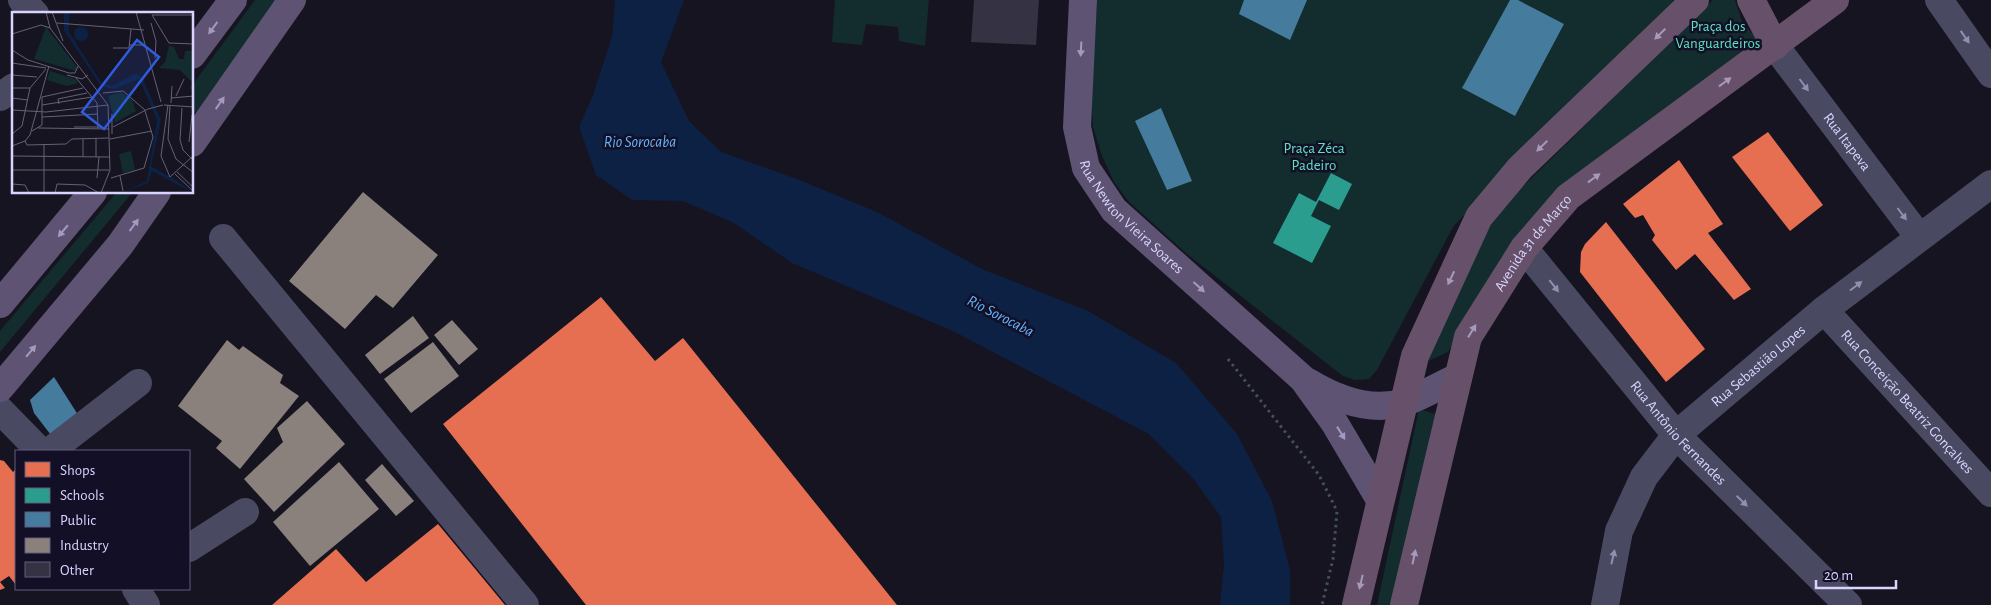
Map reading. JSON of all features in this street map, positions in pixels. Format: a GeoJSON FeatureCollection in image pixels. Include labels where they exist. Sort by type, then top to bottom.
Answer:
{"type":"FeatureCollection","features":[{"type":"Feature","properties":{"kind":"highway"},"geometry":{"type":"LineString","coordinates":[[1356,605],[1415,356],[1479,217],[1520,168],[1695,0]]}},
{"type":"Feature","properties":{"kind":"highway"},"geometry":{"type":"LineString","coordinates":[[1752,0],[1775,46]]}},
{"type":"Feature","properties":{"kind":"highway","name":"Avenida 31 de Março"},"geometry":{"type":"LineString","coordinates":[[1404,605],[1468,337],[1524,248],[1568,197],[1835,0]]}},
{"type":"Feature","properties":{"kind":"main road"},"geometry":{"type":"LineString","coordinates":[[194,52],[233,0]]}},
{"type":"Feature","properties":{"kind":"main road"},"geometry":{"type":"LineString","coordinates":[[194,140],[292,0]]}},
{"type":"Feature","properties":{"kind":"main road","name":"Rua Newton Vieira Soares"},"geometry":{"type":"LineString","coordinates":[[1083,0],[1077,127],[1086,168],[1114,210],[1302,379]]}},
{"type":"Feature","properties":{"kind":"main road"},"geometry":{"type":"LineString","coordinates":[[0,304],[91,194]]}},
{"type":"Feature","properties":{"kind":"main road"},"geometry":{"type":"LineString","coordinates":[[0,388],[120,245],[156,194]]}},
{"type":"Feature","properties":{"kind":"main road"},"geometry":{"type":"LineString","coordinates":[[1302,379],[1321,390],[1354,404],[1386,405],[1404,402],[1458,377]]}},
{"type":"Feature","properties":{"kind":"main road"},"geometry":{"type":"LineString","coordinates":[[1302,379],[1334,422],[1380,500]]}},
{"type":"Feature","properties":{"kind":"street"},"geometry":{"type":"LineString","coordinates":[[22,0],[32,12]]}},
{"type":"Feature","properties":{"kind":"street"},"geometry":{"type":"LineString","coordinates":[[1939,0],[1991,74]]}},
{"type":"Feature","properties":{"kind":"street","name":"Rua Itapeva"},"geometry":{"type":"LineString","coordinates":[[1775,46],[1919,237]]}},
{"type":"Feature","properties":{"kind":"street"},"geometry":{"type":"LineString","coordinates":[[0,97],[12,88]]}},
{"type":"Feature","properties":{"kind":"street","name":"Rua Sebastião Lopes"},"geometry":{"type":"LineString","coordinates":[[1605,605],[1619,531],[1644,477],[1676,436],[1824,310],[1991,184]]}},
{"type":"Feature","properties":{"kind":"street"},"geometry":{"type":"LineString","coordinates":[[223,238],[525,605]]}},
{"type":"Feature","properties":{"kind":"street","name":"Rua Antônio Fernandes"},"geometry":{"type":"LineString","coordinates":[[1524,248],[1676,436],[1848,605]]}},
{"type":"Feature","properties":{"kind":"street","name":"Rua Conceição Beatriz Gonçalves"},"geometry":{"type":"LineString","coordinates":[[1824,310],[1991,493]]}},
{"type":"Feature","properties":{"kind":"street"},"geometry":{"type":"LineString","coordinates":[[51,450],[138,383]]}},
{"type":"Feature","properties":{"kind":"street"},"geometry":{"type":"LineString","coordinates":[[0,410],[39,450]]}},
{"type":"Feature","properties":{"kind":"street"},"geometry":{"type":"LineString","coordinates":[[190,547],[245,512]]}},
{"type":"Feature","properties":{"kind":"street"},"geometry":{"type":"LineString","coordinates":[[137,590],[146,605]]}},
{"type":"Feature","properties":{"kind":"path"},"geometry":{"type":"LineString","coordinates":[[1228,359],[1319,475],[1337,511],[1334,560],[1322,605]]}},
{"type":"Feature","properties":{"kind":"green space"},"geometry":{"type":"Polygon","coordinates":[[[255,0],[278,0],[199,111],[194,113],[194,83],[255,0]]]}},
{"type":"Feature","properties":{"kind":"green space"},"geometry":{"type":"Polygon","coordinates":[[[835,0],[929,0],[925,46],[899,41],[898,27],[866,24],[862,45],[832,42],[835,0]]]}},
{"type":"Feature","properties":{"kind":"green space","name":"Praça Zéca Padeiro"},"geometry":{"type":"Polygon","coordinates":[[[1097,0],[1675,0],[1563,108],[1453,227],[1377,370],[1369,379],[1355,380],[1343,376],[1187,254],[1129,202],[1114,182],[1102,156],[1093,127],[1091,93],[1097,0]]]}},
{"type":"Feature","properties":{"kind":"green space","name":"Praça dos Vanguardeiros"},"geometry":{"type":"Polygon","coordinates":[[[1713,0],[1735,0],[1743,24],[1758,39],[1596,160],[1474,306],[1448,352],[1424,363],[1462,269],[1501,208],[1713,0]]]}},
{"type":"Feature","properties":{"kind":"green space"},"geometry":{"type":"Polygon","coordinates":[[[115,194],[131,194],[0,352],[0,331],[115,194]]]}},
{"type":"Feature","properties":{"kind":"green space"},"geometry":{"type":"Polygon","coordinates":[[[1419,409],[1442,416],[1398,605],[1377,605],[1419,409]]]}},
{"type":"Feature","properties":{"kind":"water","name":"Rio Sorocaba"},"geometry":{"type":"Polygon","coordinates":[[[615,0],[684,0],[661,62],[689,121],[721,152],[797,179],[877,212],[982,269],[1088,311],[1176,363],[1237,434],[1272,501],[1290,570],[1290,605],[1220,605],[1224,565],[1221,517],[1192,477],[1149,434],[953,331],[792,263],[734,223],[683,201],[632,200],[596,175],[579,127],[593,95],[612,37],[615,0]]]}},
{"type":"Feature","properties":{"kind":"building: Shops"},"geometry":{"type":"Polygon","coordinates":[[[1768,132],[1823,205],[1790,231],[1732,157],[1768,132]]]}},
{"type":"Feature","properties":{"kind":"building: Shops"},"geometry":{"type":"Polygon","coordinates":[[[1679,160],[1723,224],[1708,233],[1751,289],[1734,300],[1695,254],[1676,270],[1652,240],[1655,235],[1643,215],[1635,218],[1623,204],[1679,160]]]}},
{"type":"Feature","properties":{"kind":"building: Shops"},"geometry":{"type":"Polygon","coordinates":[[[1606,222],[1705,349],[1666,382],[1580,272],[1581,252],[1585,244],[1606,222]]]}},
{"type":"Feature","properties":{"kind":"building: Shops"},"geometry":{"type":"Polygon","coordinates":[[[601,297],[655,361],[683,338],[897,605],[586,605],[443,424],[601,297]]]}},
{"type":"Feature","properties":{"kind":"building: Shops"},"geometry":{"type":"Polygon","coordinates":[[[0,460],[4,461],[13,472],[15,470],[15,584],[9,576],[0,582],[0,460]]]}},
{"type":"Feature","properties":{"kind":"building: Shops"},"geometry":{"type":"Polygon","coordinates":[[[438,524],[505,605],[272,605],[336,549],[366,582],[438,524]]]}},
{"type":"Feature","properties":{"kind":"building: Shops"},"geometry":{"type":"Polygon","coordinates":[[[0,582],[5,588],[0,590],[0,582]]]}},
{"type":"Feature","properties":{"kind":"building: Schools"},"geometry":{"type":"Polygon","coordinates":[[[1331,173],[1352,184],[1339,210],[1319,200],[1311,216],[1331,226],[1312,263],[1273,243],[1299,193],[1316,202],[1331,173]]]}},
{"type":"Feature","properties":{"kind":"building: Public"},"geometry":{"type":"Polygon","coordinates":[[[1244,0],[1307,0],[1290,40],[1239,14],[1244,0]]]}},
{"type":"Feature","properties":{"kind":"building: Public"},"geometry":{"type":"Polygon","coordinates":[[[1510,0],[1518,0],[1564,24],[1515,116],[1462,88],[1510,0]]]}},
{"type":"Feature","properties":{"kind":"building: Public"},"geometry":{"type":"Polygon","coordinates":[[[1161,108],[1192,181],[1167,190],[1135,121],[1161,108]]]}},
{"type":"Feature","properties":{"kind":"building: Public"},"geometry":{"type":"Polygon","coordinates":[[[54,377],[80,418],[54,439],[34,413],[30,400],[54,377]]]}},
{"type":"Feature","properties":{"kind":"building: Industry"},"geometry":{"type":"Polygon","coordinates":[[[363,192],[438,255],[393,308],[376,295],[345,329],[289,281],[363,192]]]}},
{"type":"Feature","properties":{"kind":"building: Industry"},"geometry":{"type":"Polygon","coordinates":[[[413,316],[429,338],[380,374],[365,355],[413,316]]]}},
{"type":"Feature","properties":{"kind":"building: Industry"},"geometry":{"type":"Polygon","coordinates":[[[452,320],[478,349],[459,365],[434,335],[452,320]]]}},
{"type":"Feature","properties":{"kind":"building: Industry"},"geometry":{"type":"Polygon","coordinates":[[[227,340],[239,350],[243,346],[283,375],[280,383],[299,396],[240,469],[216,448],[222,441],[178,406],[227,340]]]}},
{"type":"Feature","properties":{"kind":"building: Industry"},"geometry":{"type":"Polygon","coordinates":[[[433,342],[459,376],[411,413],[384,379],[433,342]]]}},
{"type":"Feature","properties":{"kind":"building: Industry"},"geometry":{"type":"Polygon","coordinates":[[[307,401],[345,444],[274,512],[244,479],[283,442],[277,428],[307,401]]]}},
{"type":"Feature","properties":{"kind":"building: Industry"},"geometry":{"type":"Polygon","coordinates":[[[339,462],[379,509],[310,566],[273,522],[339,462]]]}},
{"type":"Feature","properties":{"kind":"building: Industry"},"geometry":{"type":"Polygon","coordinates":[[[382,464],[414,501],[396,516],[365,480],[382,464]]]}},
{"type":"Feature","properties":{"kind":"building: Other"},"geometry":{"type":"Polygon","coordinates":[[[974,0],[1039,0],[1036,45],[971,42],[974,0]]]}}]}
